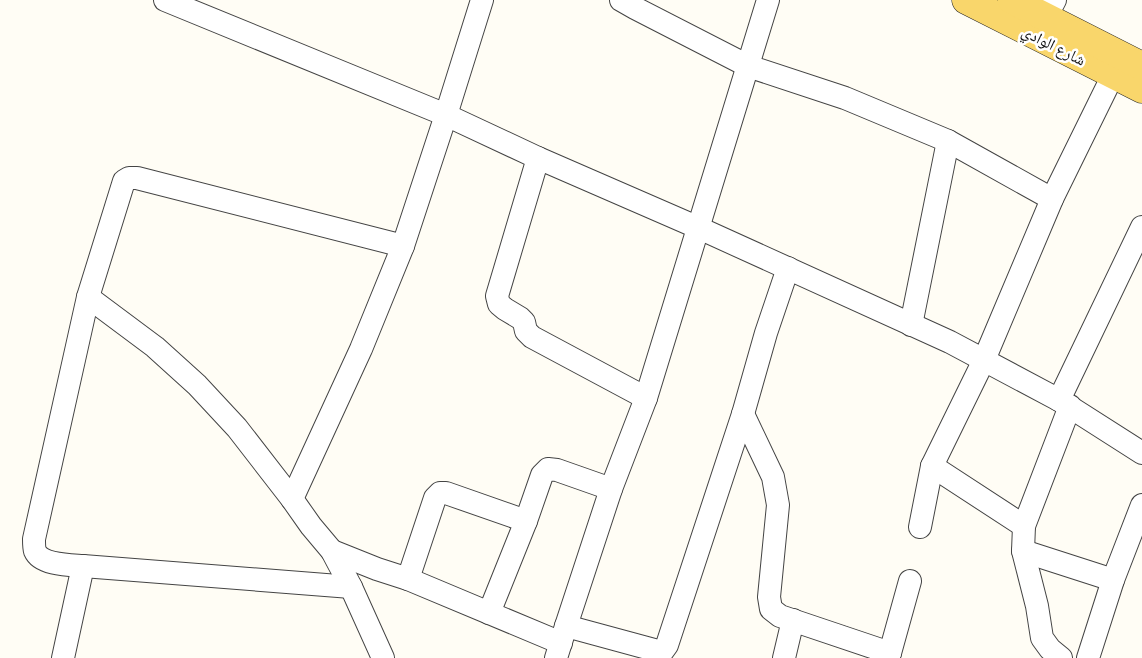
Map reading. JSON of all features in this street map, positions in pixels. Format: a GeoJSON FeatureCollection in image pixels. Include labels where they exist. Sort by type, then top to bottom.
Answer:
{"type":"FeatureCollection","features":[{"type":"Feature","properties":{"kind":"main road","name":"شارع الوادي"},"geometry":{"type":"LineString","coordinates":[[966,0],[1142,88]]}},
{"type":"Feature","properties":{"kind":"main road","name":"شارع الوادي"},"geometry":{"type":"LineString","coordinates":[[1012,0],[1050,8],[1142,66]]}},
{"type":"Feature","properties":{"kind":"street"},"geometry":{"type":"LineString","coordinates":[[165,0],[446,115],[950,342],[1064,403],[1142,453]]}},
{"type":"Feature","properties":{"kind":"street"},"geometry":{"type":"LineString","coordinates":[[292,499],[361,349],[404,246],[482,0]]}},
{"type":"Feature","properties":{"kind":"street"},"geometry":{"type":"LineString","coordinates":[[621,0],[748,66],[845,98],[948,141],[1052,199]]}},
{"type":"Feature","properties":{"kind":"street"},"geometry":{"type":"LineString","coordinates":[[561,642],[611,489],[646,398],[768,0]]}},
{"type":"Feature","properties":{"kind":"street"},"geometry":{"type":"LineString","coordinates":[[920,527],[932,466],[984,360],[1052,199],[1113,75]]}},
{"type":"Feature","properties":{"kind":"street"},"geometry":{"type":"LineString","coordinates":[[911,325],[948,141]]}},
{"type":"Feature","properties":{"kind":"street"},"geometry":{"type":"LineString","coordinates":[[538,158],[497,296],[499,304],[520,318],[524,322],[526,331],[532,337],[646,398]]}},
{"type":"Feature","properties":{"kind":"street"},"geometry":{"type":"LineString","coordinates":[[351,587],[51,562],[41,558],[34,550],[34,539],[88,297],[124,181],[129,178],[137,178],[404,246]]}},
{"type":"Feature","properties":{"kind":"street"},"geometry":{"type":"LineString","coordinates":[[1061,658],[1050,649],[1042,638],[1034,592],[1023,551],[1024,526],[1064,403],[1142,228]]}},
{"type":"Feature","properties":{"kind":"street"},"geometry":{"type":"LineString","coordinates":[[332,551],[408,579],[561,642],[662,652],[667,645],[743,414],[766,333],[788,268]]}},
{"type":"Feature","properties":{"kind":"street"},"geometry":{"type":"LineString","coordinates":[[88,297],[155,347],[197,385],[237,428],[332,551],[351,587],[383,658]]}},
{"type":"Feature","properties":{"kind":"street"},"geometry":{"type":"LineString","coordinates":[[743,414],[773,477],[778,505],[769,597],[772,609],[780,616],[889,656],[910,581]]}},
{"type":"Feature","properties":{"kind":"street"},"geometry":{"type":"LineString","coordinates":[[932,466],[1024,526]]}},
{"type":"Feature","properties":{"kind":"street"},"geometry":{"type":"LineString","coordinates":[[489,613],[542,476],[548,469],[557,470],[611,489]]}},
{"type":"Feature","properties":{"kind":"street"},"geometry":{"type":"LineString","coordinates":[[408,579],[435,498],[440,493],[446,493],[526,521]]}},
{"type":"Feature","properties":{"kind":"street"},"geometry":{"type":"LineString","coordinates":[[1088,658],[1113,580],[1142,505]]}},
{"type":"Feature","properties":{"kind":"street"},"geometry":{"type":"LineString","coordinates":[[1023,551],[1113,580]]}},
{"type":"Feature","properties":{"kind":"street"},"geometry":{"type":"LineString","coordinates":[[63,658],[83,566]]}},
{"type":"Feature","properties":{"kind":"street"},"geometry":{"type":"LineString","coordinates":[[784,658],[793,620]]}}]}
